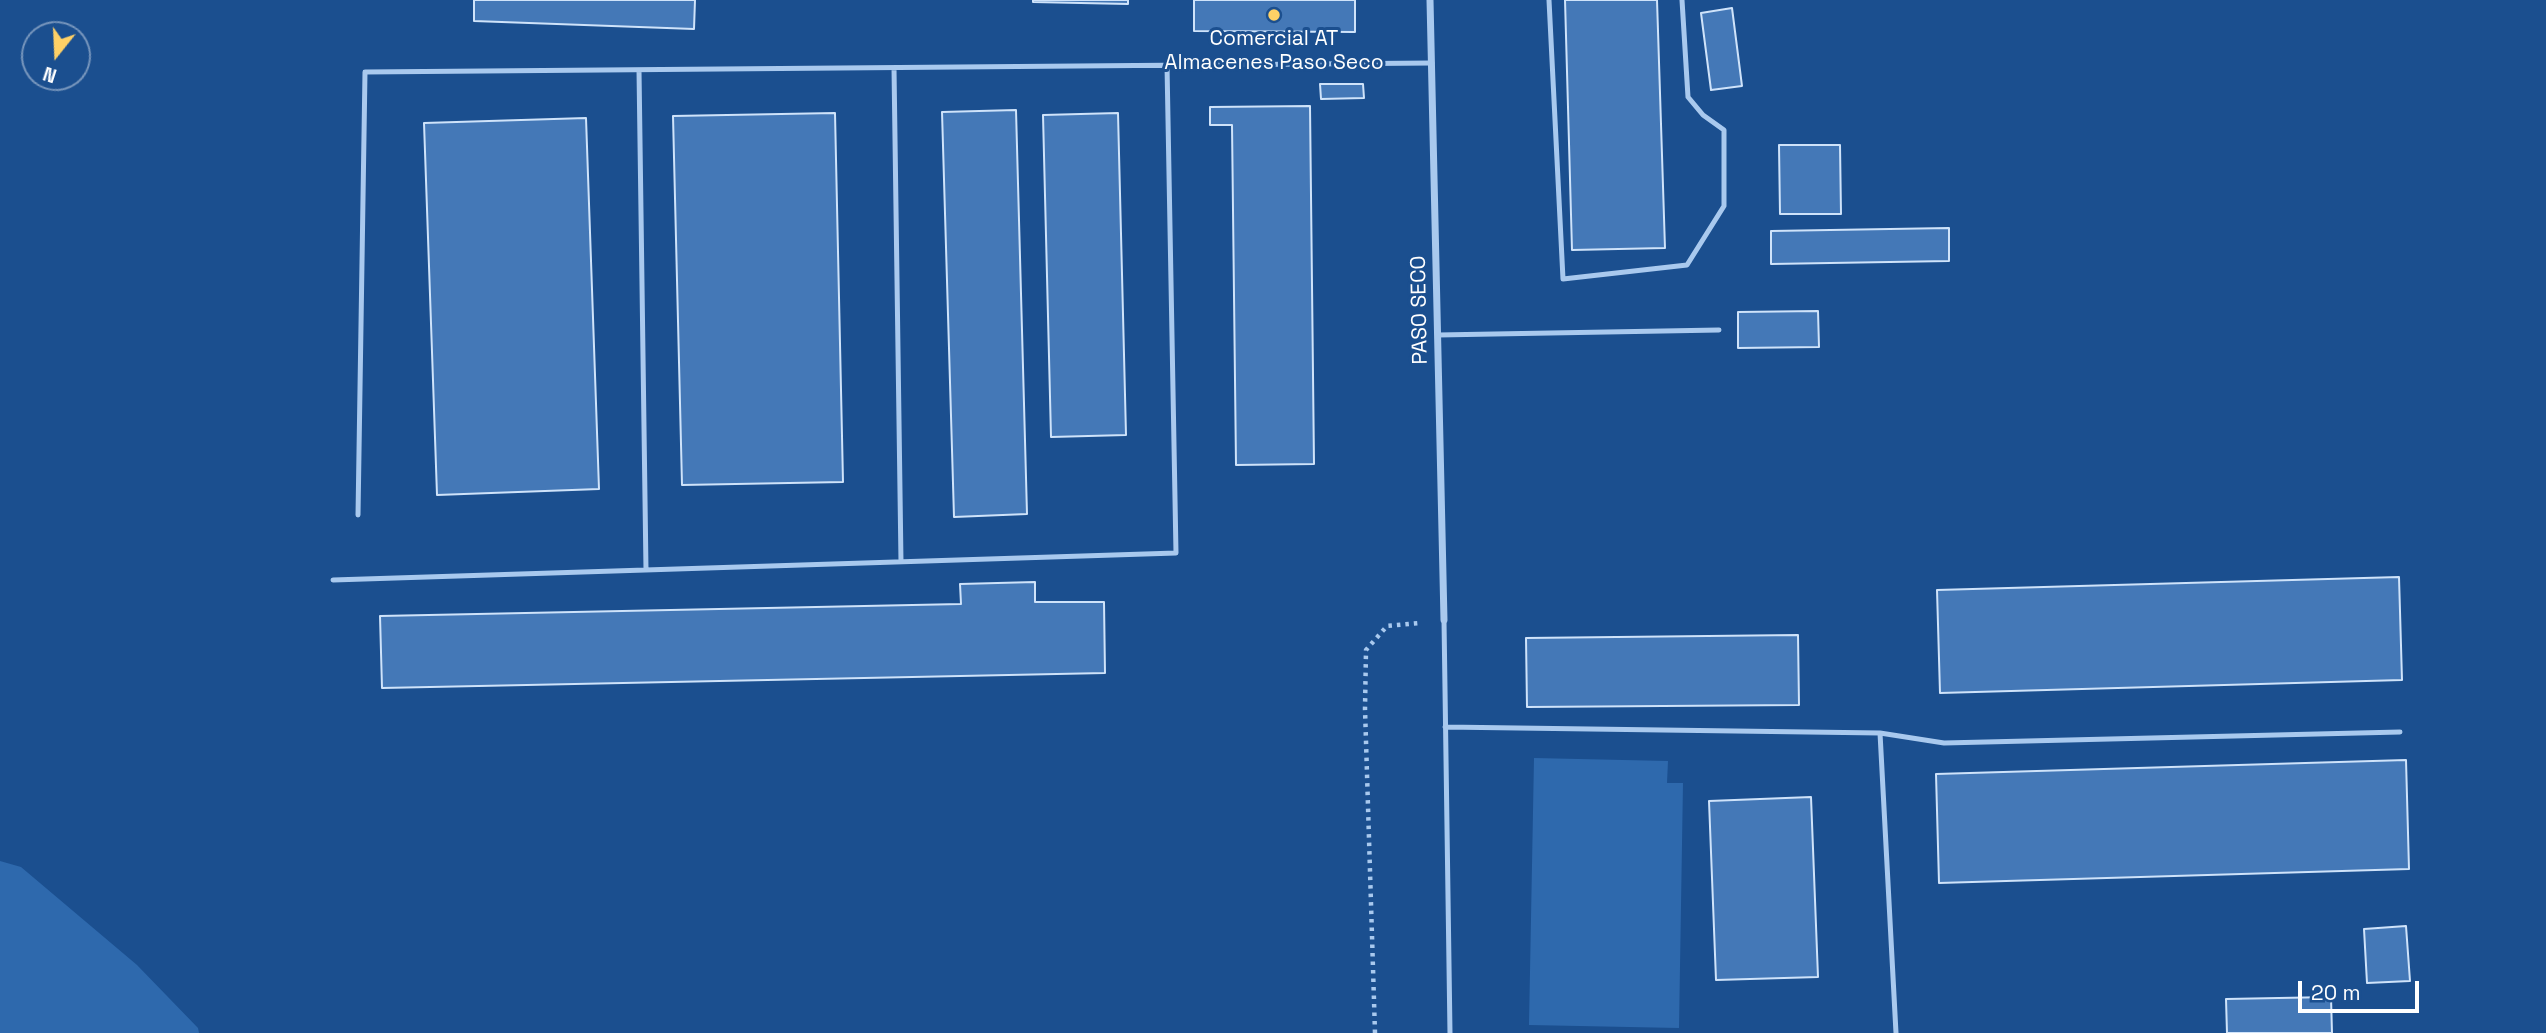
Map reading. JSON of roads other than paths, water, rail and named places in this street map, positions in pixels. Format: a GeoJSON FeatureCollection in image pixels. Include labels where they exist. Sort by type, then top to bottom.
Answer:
{"type":"FeatureCollection","features":[{"type":"Feature","properties":{"kind":"street","name":"PASO SECO"},"geometry":{"type":"LineString","coordinates":[[1430,0],[1444,620]]}},
{"type":"Feature","properties":{"kind":"lane"},"geometry":{"type":"LineString","coordinates":[[1549,0],[1563,279],[1687,265],[1724,206],[1724,130],[1703,115],[1688,97],[1682,0]]}},
{"type":"Feature","properties":{"kind":"lane"},"geometry":{"type":"LineString","coordinates":[[358,515],[365,72],[1432,63]]}},
{"type":"Feature","properties":{"kind":"lane"},"geometry":{"type":"LineString","coordinates":[[333,580],[1176,553],[1167,65]]}},
{"type":"Feature","properties":{"kind":"lane"},"geometry":{"type":"LineString","coordinates":[[894,68],[901,562]]}},
{"type":"Feature","properties":{"kind":"lane"},"geometry":{"type":"LineString","coordinates":[[639,69],[646,570]]}},
{"type":"Feature","properties":{"kind":"lane"},"geometry":{"type":"LineString","coordinates":[[1438,335],[1719,330]]}},
{"type":"Feature","properties":{"kind":"lane"},"geometry":{"type":"LineString","coordinates":[[1444,620],[1450,1033]]}},
{"type":"Feature","properties":{"kind":"lane"},"geometry":{"type":"LineString","coordinates":[[1445,727],[1880,733],[1944,743],[2400,732]]}},
{"type":"Feature","properties":{"kind":"lane"},"geometry":{"type":"LineString","coordinates":[[1880,733],[1896,1033]]}},
{"type":"Feature","properties":{"kind":"place","name":"Comercial AT Almacenes Paso Seco"},"geometry":{"type":"Point","coordinates":[1274,15]}}]}
